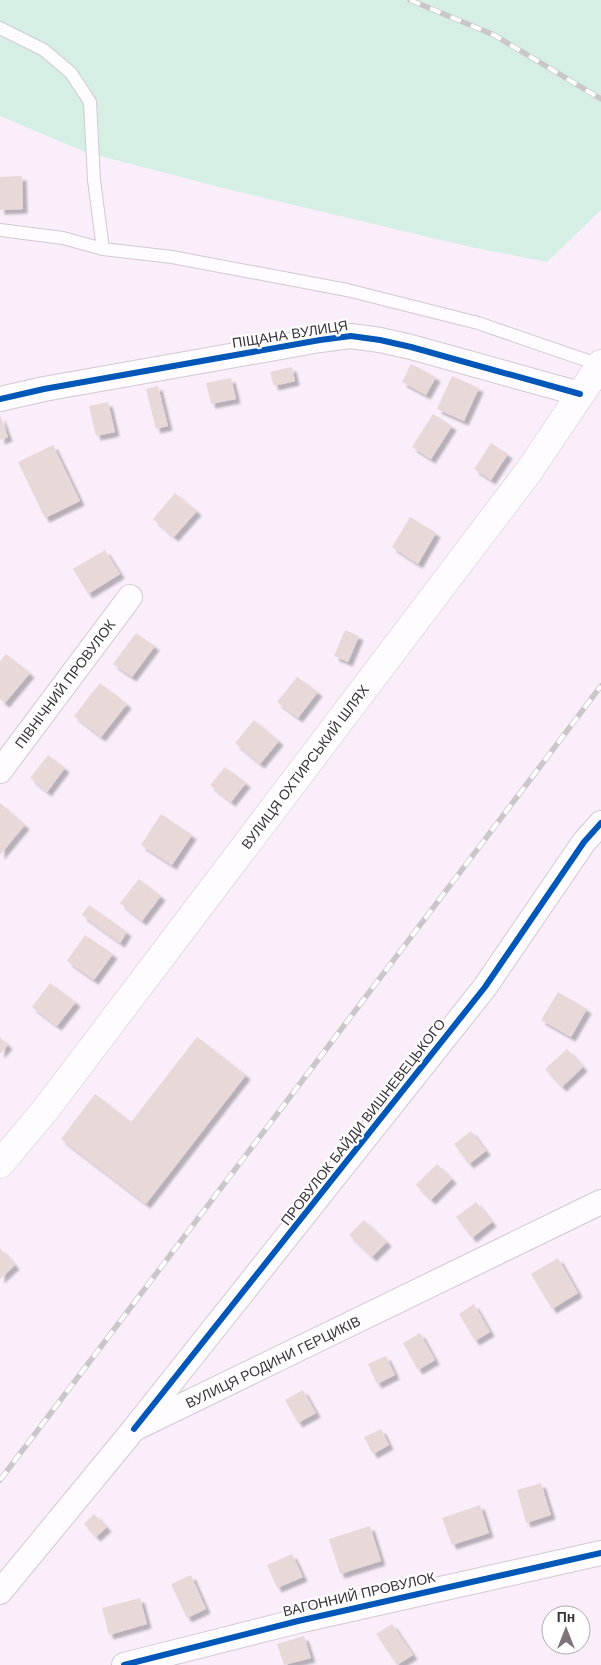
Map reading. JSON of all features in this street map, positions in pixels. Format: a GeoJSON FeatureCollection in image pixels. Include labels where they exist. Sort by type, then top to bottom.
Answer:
{"type":"FeatureCollection","features":[{"type":"Feature","properties":{"kind":"main road","name":"ВУЛИЦЯ ОХТИРСЬКИЙ ШЛЯХ"},"geometry":{"type":"LineString","coordinates":[[0,1164],[46,1109],[523,479],[601,365]]}},
{"type":"Feature","properties":{"kind":"street","name":"ПІЩАНА ВУЛИЦЯ"},"geometry":{"type":"LineString","coordinates":[[0,399],[320,340],[351,336],[411,347],[580,394]]}},
{"type":"Feature","properties":{"kind":"street","name":"ПІВНІЧНИЙ ПРОВУЛОК"},"geometry":{"type":"LineString","coordinates":[[0,771],[130,597]]}},
{"type":"Feature","properties":{"kind":"street","name":"ПРОВУЛОК БАЙДИ ВИШНЕВЕЦЬКОГО"},"geometry":{"type":"LineString","coordinates":[[134,1429],[485,987],[584,842],[601,823]]}},
{"type":"Feature","properties":{"kind":"street","name":"ВУЛИЦЯ РОДИНИ ГЕРЦИКІВ"},"geometry":{"type":"LineString","coordinates":[[0,1592],[134,1429],[601,1202]]}},
{"type":"Feature","properties":{"kind":"street","name":"ВАГОННИЙ ПРОВУЛОК"},"geometry":{"type":"LineString","coordinates":[[124,1665],[298,1620],[601,1553]]}},
{"type":"Feature","properties":{"kind":"lane"},"geometry":{"type":"LineString","coordinates":[[0,28],[44,50],[71,73],[90,102],[94,180],[103,249]]}},
{"type":"Feature","properties":{"kind":"lane"},"geometry":{"type":"LineString","coordinates":[[0,230],[62,238],[103,249],[172,257],[347,290],[478,323],[601,365]]}},
{"type":"Feature","properties":{"kind":"green space"},"geometry":{"type":"Polygon","coordinates":[[[0,0],[601,0],[601,210],[547,262],[466,246],[223,188],[85,152],[0,116],[0,0]]]}},
{"type":"Feature","properties":{"kind":"building"},"geometry":{"type":"Polygon","coordinates":[[[22,176],[23,209],[0,210],[0,177],[22,176]]]}},
{"type":"Feature","properties":{"kind":"building"},"geometry":{"type":"Polygon","coordinates":[[[411,364],[436,377],[426,395],[402,382],[411,364]]]}},
{"type":"Feature","properties":{"kind":"building"},"geometry":{"type":"Polygon","coordinates":[[[292,367],[295,381],[274,386],[270,372],[292,367]]]}},
{"type":"Feature","properties":{"kind":"building"},"geometry":{"type":"Polygon","coordinates":[[[452,376],[479,388],[464,421],[437,409],[452,376]]]}},
{"type":"Feature","properties":{"kind":"building"},"geometry":{"type":"Polygon","coordinates":[[[231,378],[236,399],[211,404],[206,383],[231,378]]]}},
{"type":"Feature","properties":{"kind":"building"},"geometry":{"type":"Polygon","coordinates":[[[158,386],[168,426],[156,429],[146,389],[158,386]]]}},
{"type":"Feature","properties":{"kind":"building"},"geometry":{"type":"Polygon","coordinates":[[[108,402],[115,432],[96,436],[89,406],[108,402]]]}},
{"type":"Feature","properties":{"kind":"building"},"geometry":{"type":"Polygon","coordinates":[[[433,414],[452,426],[431,459],[412,447],[433,414]]]}},
{"type":"Feature","properties":{"kind":"building"},"geometry":{"type":"Polygon","coordinates":[[[0,415],[8,437],[0,440],[0,415]]]}},
{"type":"Feature","properties":{"kind":"building"},"geometry":{"type":"Polygon","coordinates":[[[491,443],[508,454],[491,480],[474,469],[491,443]]]}},
{"type":"Feature","properties":{"kind":"building"},"geometry":{"type":"Polygon","coordinates":[[[53,445],[80,501],[45,518],[18,462],[53,445]]]}},
{"type":"Feature","properties":{"kind":"building"},"geometry":{"type":"Polygon","coordinates":[[[175,493],[197,511],[174,537],[153,519],[175,493]]]}},
{"type":"Feature","properties":{"kind":"building"},"geometry":{"type":"Polygon","coordinates":[[[410,517],[436,533],[418,564],[392,547],[410,517]]]}},
{"type":"Feature","properties":{"kind":"building"},"geometry":{"type":"Polygon","coordinates":[[[105,550],[120,574],[88,594],[73,569],[105,550]]]}},
{"type":"Feature","properties":{"kind":"building"},"geometry":{"type":"Polygon","coordinates":[[[345,630],[359,636],[348,662],[334,656],[345,630]]]}},
{"type":"Feature","properties":{"kind":"building"},"geometry":{"type":"Polygon","coordinates":[[[136,633],[155,646],[132,677],[113,664],[136,633]]]}},
{"type":"Feature","properties":{"kind":"building"},"geometry":{"type":"Polygon","coordinates":[[[6,654],[30,673],[5,703],[0,699],[0,661],[6,654]]]}},
{"type":"Feature","properties":{"kind":"building"},"geometry":{"type":"Polygon","coordinates":[[[297,677],[318,692],[298,718],[277,702],[297,677]]]}},
{"type":"Feature","properties":{"kind":"building"},"geometry":{"type":"Polygon","coordinates":[[[100,683],[127,704],[101,737],[74,716],[100,683]]]}},
{"type":"Feature","properties":{"kind":"building"},"geometry":{"type":"Polygon","coordinates":[[[254,720],[279,741],[260,764],[235,743],[254,720]]]}},
{"type":"Feature","properties":{"kind":"building"},"geometry":{"type":"Polygon","coordinates":[[[48,755],[65,768],[47,792],[30,778],[48,755]]]}},
{"type":"Feature","properties":{"kind":"building"},"geometry":{"type":"Polygon","coordinates":[[[225,767],[246,783],[231,802],[210,785],[225,767]]]}},
{"type":"Feature","properties":{"kind":"building"},"geometry":{"type":"Polygon","coordinates":[[[0,803],[25,825],[0,855],[0,803]]]}},
{"type":"Feature","properties":{"kind":"building"},"geometry":{"type":"Polygon","coordinates":[[[161,814],[192,835],[172,865],[141,845],[161,814]]]}},
{"type":"Feature","properties":{"kind":"building"},"geometry":{"type":"Polygon","coordinates":[[[139,879],[161,896],[142,921],[120,903],[139,879]]]}},
{"type":"Feature","properties":{"kind":"building"},"geometry":{"type":"Polygon","coordinates":[[[89,905],[127,932],[120,943],[82,915],[89,905]]]}},
{"type":"Feature","properties":{"kind":"building"},"geometry":{"type":"Polygon","coordinates":[[[85,935],[113,954],[94,980],[67,961],[85,935]]]}},
{"type":"Feature","properties":{"kind":"building"},"geometry":{"type":"Polygon","coordinates":[[[50,983],[76,1002],[57,1026],[32,1007],[50,983]]]}},
{"type":"Feature","properties":{"kind":"building"},"geometry":{"type":"Polygon","coordinates":[[[558,992],[587,1009],[571,1037],[541,1020],[558,992]]]}},
{"type":"Feature","properties":{"kind":"building"},"geometry":{"type":"Polygon","coordinates":[[[0,1037],[8,1045],[0,1054],[0,1037]]]}},
{"type":"Feature","properties":{"kind":"building"},"geometry":{"type":"Polygon","coordinates":[[[197,1037],[246,1075],[146,1204],[61,1139],[95,1094],[131,1122],[197,1037]]]}},
{"type":"Feature","properties":{"kind":"building"},"geometry":{"type":"Polygon","coordinates":[[[567,1049],[583,1067],[562,1087],[545,1069],[567,1049]]]}},
{"type":"Feature","properties":{"kind":"building"},"geometry":{"type":"Polygon","coordinates":[[[471,1131],[486,1151],[469,1164],[454,1144],[471,1131]]]}},
{"type":"Feature","properties":{"kind":"building"},"geometry":{"type":"Polygon","coordinates":[[[437,1164],[452,1179],[431,1200],[416,1185],[437,1164]]]}},
{"type":"Feature","properties":{"kind":"building"},"geometry":{"type":"Polygon","coordinates":[[[476,1202],[492,1222],[472,1238],[456,1217],[476,1202]]]}},
{"type":"Feature","properties":{"kind":"building"},"geometry":{"type":"Polygon","coordinates":[[[364,1220],[387,1242],[372,1257],[349,1235],[364,1220]]]}},
{"type":"Feature","properties":{"kind":"building"},"geometry":{"type":"Polygon","coordinates":[[[0,1248],[15,1265],[0,1279],[0,1248]]]}},
{"type":"Feature","properties":{"kind":"building"},"geometry":{"type":"Polygon","coordinates":[[[558,1258],[578,1293],[552,1309],[531,1274],[558,1258]]]}},
{"type":"Feature","properties":{"kind":"building"},"geometry":{"type":"Polygon","coordinates":[[[474,1304],[490,1332],[475,1341],[459,1314],[474,1304]]]}},
{"type":"Feature","properties":{"kind":"building"},"geometry":{"type":"Polygon","coordinates":[[[420,1333],[435,1360],[418,1370],[403,1343],[420,1333]]]}},
{"type":"Feature","properties":{"kind":"building"},"geometry":{"type":"Polygon","coordinates":[[[386,1356],[395,1375],[377,1384],[368,1364],[386,1356]]]}},
{"type":"Feature","properties":{"kind":"building"},"geometry":{"type":"Polygon","coordinates":[[[303,1390],[316,1413],[298,1423],[285,1400],[303,1390]]]}},
{"type":"Feature","properties":{"kind":"building"},"geometry":{"type":"Polygon","coordinates":[[[381,1429],[389,1445],[373,1454],[364,1437],[381,1429]]]}},
{"type":"Feature","properties":{"kind":"building"},"geometry":{"type":"Polygon","coordinates":[[[541,1483],[551,1515],[526,1523],[517,1490],[541,1483]]]}},
{"type":"Feature","properties":{"kind":"building"},"geometry":{"type":"Polygon","coordinates":[[[480,1505],[489,1533],[452,1545],[442,1518],[480,1505]]]}},
{"type":"Feature","properties":{"kind":"building"},"geometry":{"type":"Polygon","coordinates":[[[94,1514],[107,1527],[96,1537],[84,1524],[94,1514]]]}},
{"type":"Feature","properties":{"kind":"building"},"geometry":{"type":"Polygon","coordinates":[[[370,1526],[381,1561],[340,1574],[329,1539],[370,1526]]]}},
{"type":"Feature","properties":{"kind":"building"},"geometry":{"type":"Polygon","coordinates":[[[292,1554],[303,1577],[277,1588],[267,1565],[292,1554]]]}},
{"type":"Feature","properties":{"kind":"building"},"geometry":{"type":"Polygon","coordinates":[[[191,1575],[206,1609],[187,1618],[171,1584],[191,1575]]]}},
{"type":"Feature","properties":{"kind":"building"},"geometry":{"type":"Polygon","coordinates":[[[140,1598],[147,1624],[109,1635],[102,1608],[140,1598]]]}},
{"type":"Feature","properties":{"kind":"building"},"geometry":{"type":"Polygon","coordinates":[[[392,1624],[413,1655],[397,1665],[376,1634],[392,1624]]]}},
{"type":"Feature","properties":{"kind":"building"},"geometry":{"type":"Polygon","coordinates":[[[304,1636],[311,1658],[284,1665],[277,1644],[304,1636]]]}},
{"type":"Feature","properties":{"kind":"railway"},"geometry":{"type":"LineString","coordinates":[[410,0],[494,35],[601,99]]}},
{"type":"Feature","properties":{"kind":"railway"},"geometry":{"type":"LineString","coordinates":[[0,1480],[601,686]]}},
{"type":"Feature","properties":{"kind":"cycle path"},"geometry":{"type":"LineString","coordinates":[[0,399],[44,389],[351,336],[411,347],[580,394]]}},
{"type":"Feature","properties":{"kind":"cycle path"},"geometry":{"type":"LineString","coordinates":[[134,1429],[485,987],[584,842],[601,823]]}},
{"type":"Feature","properties":{"kind":"cycle path"},"geometry":{"type":"LineString","coordinates":[[124,1665],[298,1621],[601,1553]]}}]}
